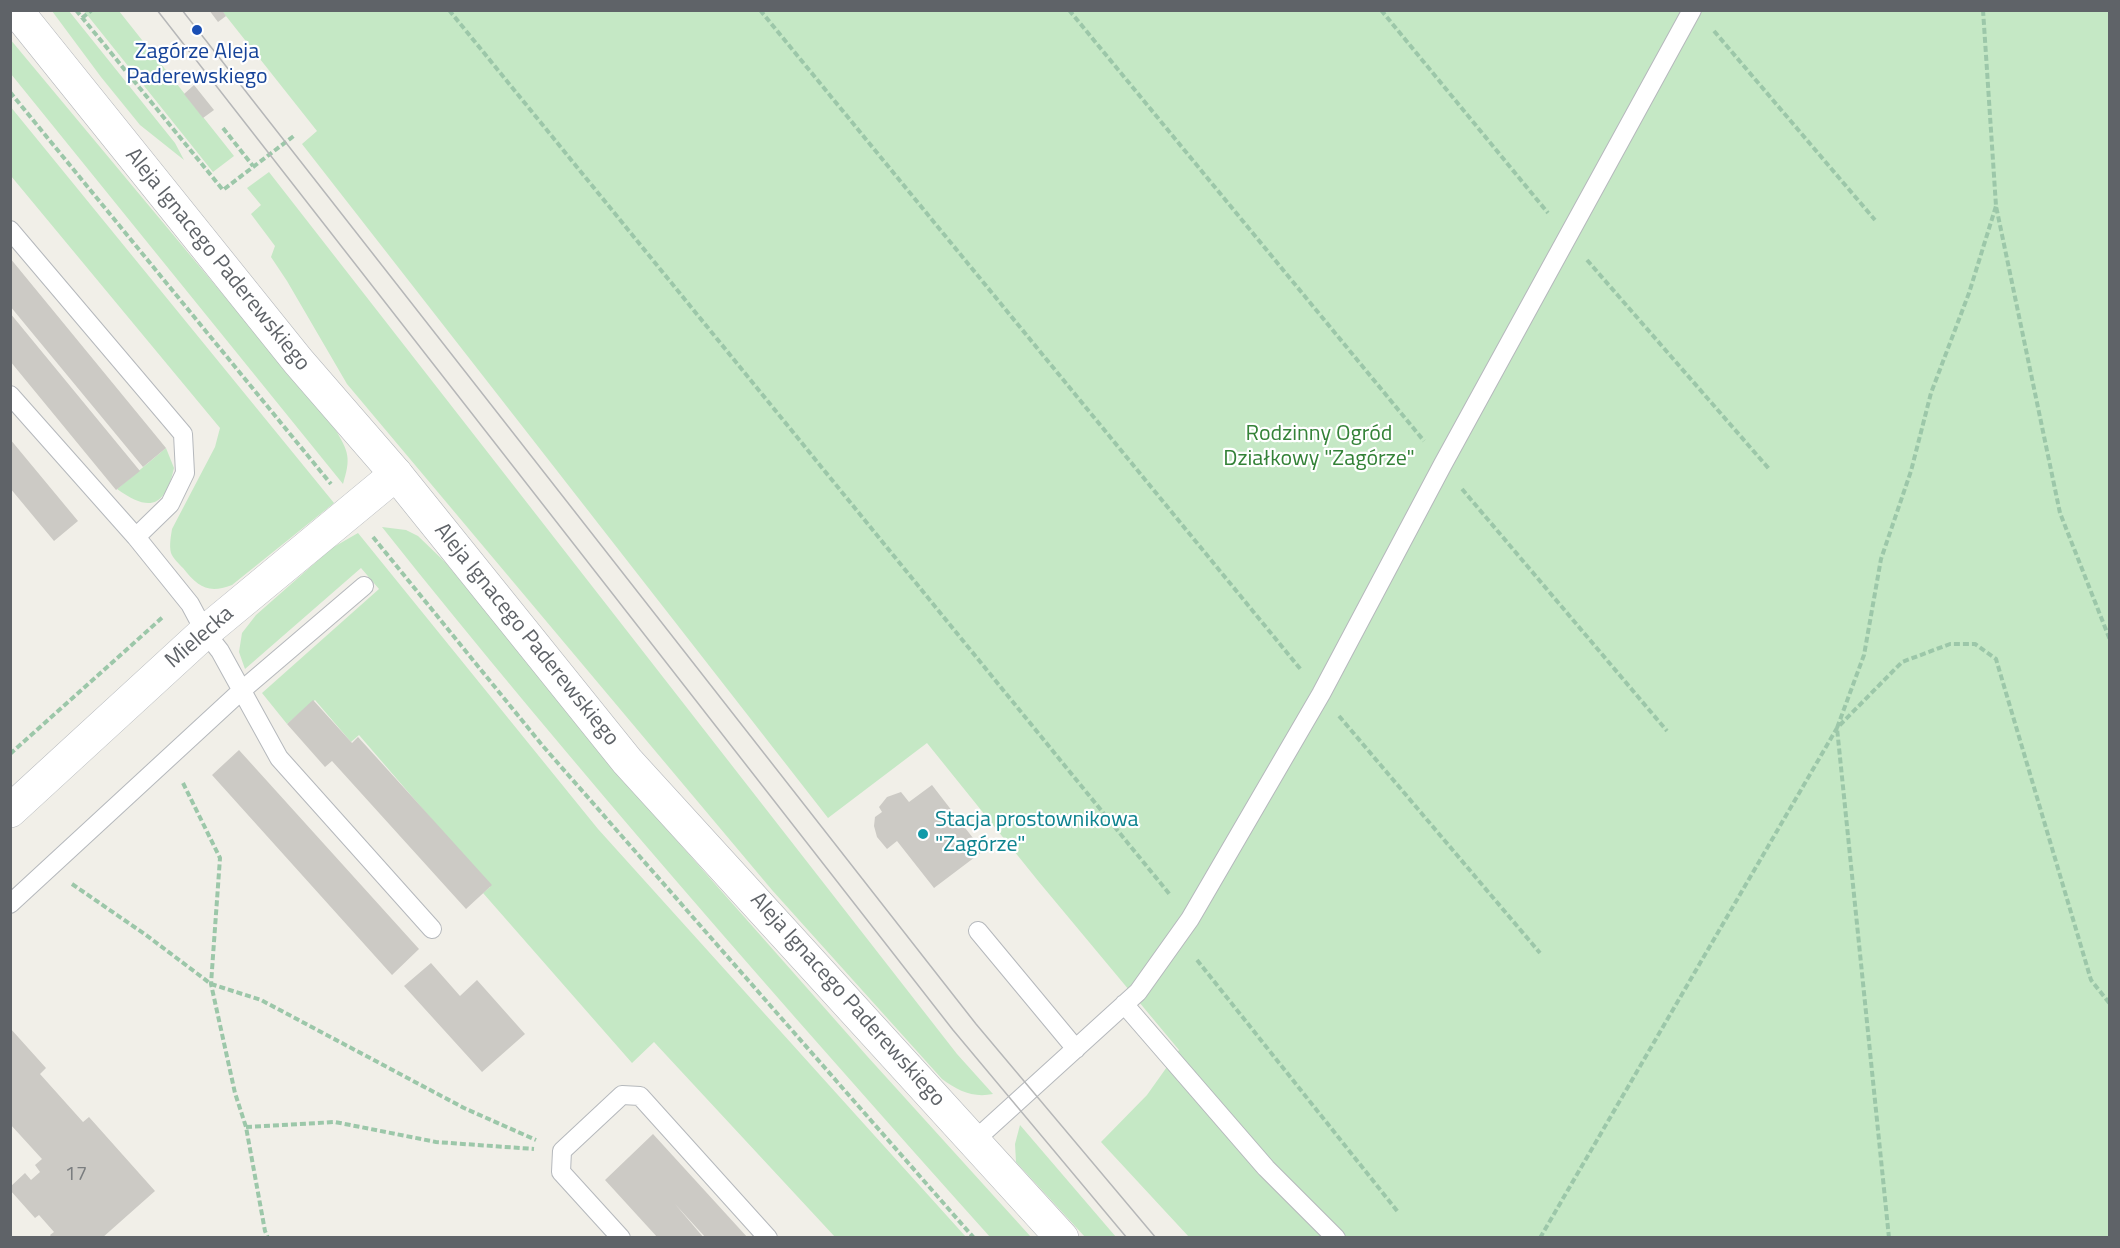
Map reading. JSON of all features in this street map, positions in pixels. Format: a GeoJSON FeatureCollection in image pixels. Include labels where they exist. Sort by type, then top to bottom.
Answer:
{"type":"FeatureCollection","features":[{"type":"Feature","properties":{"kind":"street","name":"Aleja Ignacego Paderewskiego"},"geometry":{"type":"LineString","coordinates":[[16,10],[298,361],[396,474],[627,761],[1062,1238]]}},
{"type":"Feature","properties":{"kind":"street","name":"Mielecka"},"geometry":{"type":"LineString","coordinates":[[10,810],[205,632],[396,474]]}},
{"type":"Feature","properties":{"kind":"lane"},"geometry":{"type":"LineString","coordinates":[[975,1140],[1138,992],[1190,919],[1321,694],[1443,464],[1692,10]]}},
{"type":"Feature","properties":{"kind":"lane"},"geometry":{"type":"LineString","coordinates":[[10,230],[183,434],[185,473],[170,504],[136,537]]}},
{"type":"Feature","properties":{"kind":"lane"},"geometry":{"type":"LineString","coordinates":[[10,395],[136,537],[185,597],[205,632],[220,651],[279,758],[432,929]]}},
{"type":"Feature","properties":{"kind":"lane"},"geometry":{"type":"LineString","coordinates":[[10,904],[241,691],[364,586]]}},
{"type":"Feature","properties":{"kind":"lane"},"geometry":{"type":"LineString","coordinates":[[978,931],[1076,1049]]}},
{"type":"Feature","properties":{"kind":"lane"},"geometry":{"type":"LineString","coordinates":[[1124,1005],[1266,1168],[1336,1238]]}},
{"type":"Feature","properties":{"kind":"lane"},"geometry":{"type":"LineString","coordinates":[[621,1238],[561,1172],[562,1151],[622,1095],[640,1096],[768,1238]]}},
{"type":"Feature","properties":{"kind":"path"},"geometry":{"type":"LineString","coordinates":[[76,10],[223,190],[295,135]]}},
{"type":"Feature","properties":{"kind":"path"},"geometry":{"type":"LineString","coordinates":[[82,18],[92,10]]}},
{"type":"Feature","properties":{"kind":"path"},"geometry":{"type":"LineString","coordinates":[[449,10],[1190,919]]}},
{"type":"Feature","properties":{"kind":"path"},"geometry":{"type":"LineString","coordinates":[[760,10],[1321,694],[1540,954]]}},
{"type":"Feature","properties":{"kind":"path"},"geometry":{"type":"LineString","coordinates":[[1069,10],[1443,464],[1667,731]]}},
{"type":"Feature","properties":{"kind":"path"},"geometry":{"type":"LineString","coordinates":[[1983,10],[1996,206],[2060,513],[2109,640]]}},
{"type":"Feature","properties":{"kind":"path"},"geometry":{"type":"LineString","coordinates":[[1710,27],[1875,220]]}},
{"type":"Feature","properties":{"kind":"path"},"geometry":{"type":"LineString","coordinates":[[10,92],[542,745],[974,1238]]}},
{"type":"Feature","properties":{"kind":"path"},"geometry":{"type":"LineString","coordinates":[[223,128],[252,166]]}},
{"type":"Feature","properties":{"kind":"path"},"geometry":{"type":"LineString","coordinates":[[1540,1238],[1837,728],[1864,656],[1881,559],[1911,471],[1930,393],[1969,292],[1996,206]]}},
{"type":"Feature","properties":{"kind":"path"},"geometry":{"type":"LineString","coordinates":[[10,754],[185,597]]}},
{"type":"Feature","properties":{"kind":"path"},"geometry":{"type":"LineString","coordinates":[[1837,728],[1902,662],[1950,644],[1975,644],[1996,659],[2091,980],[2109,1004]]}},
{"type":"Feature","properties":{"kind":"path"},"geometry":{"type":"LineString","coordinates":[[1837,728],[1889,1238]]}},
{"type":"Feature","properties":{"kind":"path"},"geometry":{"type":"LineString","coordinates":[[170,758],[220,858],[211,984],[235,1093],[246,1127],[268,1238]]}},
{"type":"Feature","properties":{"kind":"path"},"geometry":{"type":"LineString","coordinates":[[50,868],[211,984],[261,1000],[464,1108],[562,1151]]}},
{"type":"Feature","properties":{"kind":"path"},"geometry":{"type":"LineString","coordinates":[[1178,936],[1398,1212]]}},
{"type":"Feature","properties":{"kind":"path"},"geometry":{"type":"LineString","coordinates":[[246,1127],[335,1122],[436,1142],[562,1151]]}},
{"type":"Feature","properties":{"kind":"green space"},"geometry":{"type":"Polygon","coordinates":[[[52,11],[69,11],[175,143],[184,160],[140,125],[52,11]]]}},
{"type":"Feature","properties":{"kind":"green space"},"geometry":{"type":"Polygon","coordinates":[[[84,11],[119,11],[234,156],[213,172],[84,11]]]}},
{"type":"Feature","properties":{"kind":"green space","name":"Rodzinny Ogród Działkowy \"Zagórze\""},"geometry":{"type":"Polygon","coordinates":[[[222,11],[2109,11],[2109,1237],[1189,1237],[1101,1142],[1147,1095],[1179,1050],[927,743],[828,818],[302,144],[317,131],[222,11]]]}},
{"type":"Feature","properties":{"kind":"green space"},"geometry":{"type":"Polygon","coordinates":[[[10,39],[335,429],[346,450],[348,461],[343,484],[11,74],[10,39]]]}},
{"type":"Feature","properties":{"kind":"green space"},"geometry":{"type":"Polygon","coordinates":[[[10,106],[334,503],[232,585],[210,589],[199,584],[175,559],[170,547],[172,529],[215,447],[220,428],[11,176],[10,106]]]}},
{"type":"Feature","properties":{"kind":"green space"},"geometry":{"type":"Polygon","coordinates":[[[269,172],[957,1054],[993,1094],[979,1095],[966,1092],[942,1079],[772,890],[347,384],[271,257],[275,246],[251,214],[261,205],[247,188],[269,172]]]}},
{"type":"Feature","properties":{"kind":"green space"},"geometry":{"type":"Polygon","coordinates":[[[166,448],[174,468],[166,491],[160,498],[147,503],[138,501],[117,489],[166,448]]]}},
{"type":"Feature","properties":{"kind":"green space"},"geometry":{"type":"Polygon","coordinates":[[[382,527],[406,530],[418,536],[446,563],[641,800],[867,1056],[1031,1237],[990,1237],[605,798],[382,527]]]}},
{"type":"Feature","properties":{"kind":"green space"},"geometry":{"type":"Polygon","coordinates":[[[358,533],[598,829],[966,1237],[835,1237],[654,1042],[632,1063],[483,893],[490,887],[359,735],[351,742],[315,700],[287,724],[262,693],[379,589],[361,568],[245,669],[239,652],[242,633],[256,615],[332,548],[358,533]]]}},
{"type":"Feature","properties":{"kind":"green space"},"geometry":{"type":"Polygon","coordinates":[[[1020,1125],[1116,1237],[1085,1237],[1016,1162],[1015,1144],[1020,1125]]]}},
{"type":"Feature","properties":{"kind":"building"},"geometry":{"type":"Polygon","coordinates":[[[209,10],[222,10],[226,16],[218,22],[209,10]]]}},
{"type":"Feature","properties":{"kind":"building"},"geometry":{"type":"Polygon","coordinates":[[[194,85],[214,110],[203,118],[184,94],[194,85]]]}},
{"type":"Feature","properties":{"kind":"building"},"geometry":{"type":"Polygon","coordinates":[[[10,258],[166,448],[143,467],[10,306],[10,258]]]}},
{"type":"Feature","properties":{"kind":"building"},"geometry":{"type":"Polygon","coordinates":[[[10,313],[140,471],[116,490],[10,361],[10,313]]]}},
{"type":"Feature","properties":{"kind":"building"},"geometry":{"type":"Polygon","coordinates":[[[10,439],[78,521],[54,541],[10,488],[10,439]]]}},
{"type":"Feature","properties":{"kind":"building"},"geometry":{"type":"Polygon","coordinates":[[[313,700],[352,743],[358,737],[492,885],[466,909],[332,761],[325,767],[287,724],[313,700]]]}},
{"type":"Feature","properties":{"kind":"building"},"geometry":{"type":"Polygon","coordinates":[[[239,750],[419,949],[392,975],[212,775],[239,750]]]}},
{"type":"Feature","properties":{"kind":"building","name":"Stacja prostownikowa \"Zagórze\""},"geometry":{"type":"Polygon","coordinates":[[[932,785],[983,851],[934,888],[897,841],[887,849],[877,837],[874,826],[875,817],[882,812],[879,807],[887,797],[901,792],[909,802],[932,785]]]}},
{"type":"Feature","properties":{"kind":"building"},"geometry":{"type":"Polygon","coordinates":[[[431,963],[460,996],[477,980],[525,1034],[482,1072],[404,986],[431,963]]]}},
{"type":"Feature","properties":{"kind":"building"},"geometry":{"type":"Polygon","coordinates":[[[10,1028],[46,1068],[40,1074],[83,1122],[89,1117],[155,1191],[102,1238],[52,1238],[50,1235],[54,1232],[39,1215],[35,1218],[10,1190],[10,1187],[25,1173],[31,1180],[40,1172],[35,1165],[42,1159],[10,1124],[10,1028]]]}},
{"type":"Feature","properties":{"kind":"building"},"geometry":{"type":"Polygon","coordinates":[[[653,1134],[748,1238],[706,1238],[675,1204],[704,1238],[658,1238],[605,1180],[653,1134]]]}},
{"type":"Feature","properties":{"kind":"tram line"},"geometry":{"type":"LineString","coordinates":[[157,10],[953,1030],[1127,1238]]}},
{"type":"Feature","properties":{"kind":"tram line"},"geometry":{"type":"LineString","coordinates":[[182,10],[976,1024],[1156,1238]]}},
{"type":"Feature","properties":{"kind":"place","name":"Zagórze Aleja Paderewskiego"},"geometry":{"type":"Point","coordinates":[197,30]}},
{"type":"Feature","properties":{"kind":"place","name":"Stacja prostownikowa \"Zagórze\""},"geometry":{"type":"Point","coordinates":[923,834]}}]}
